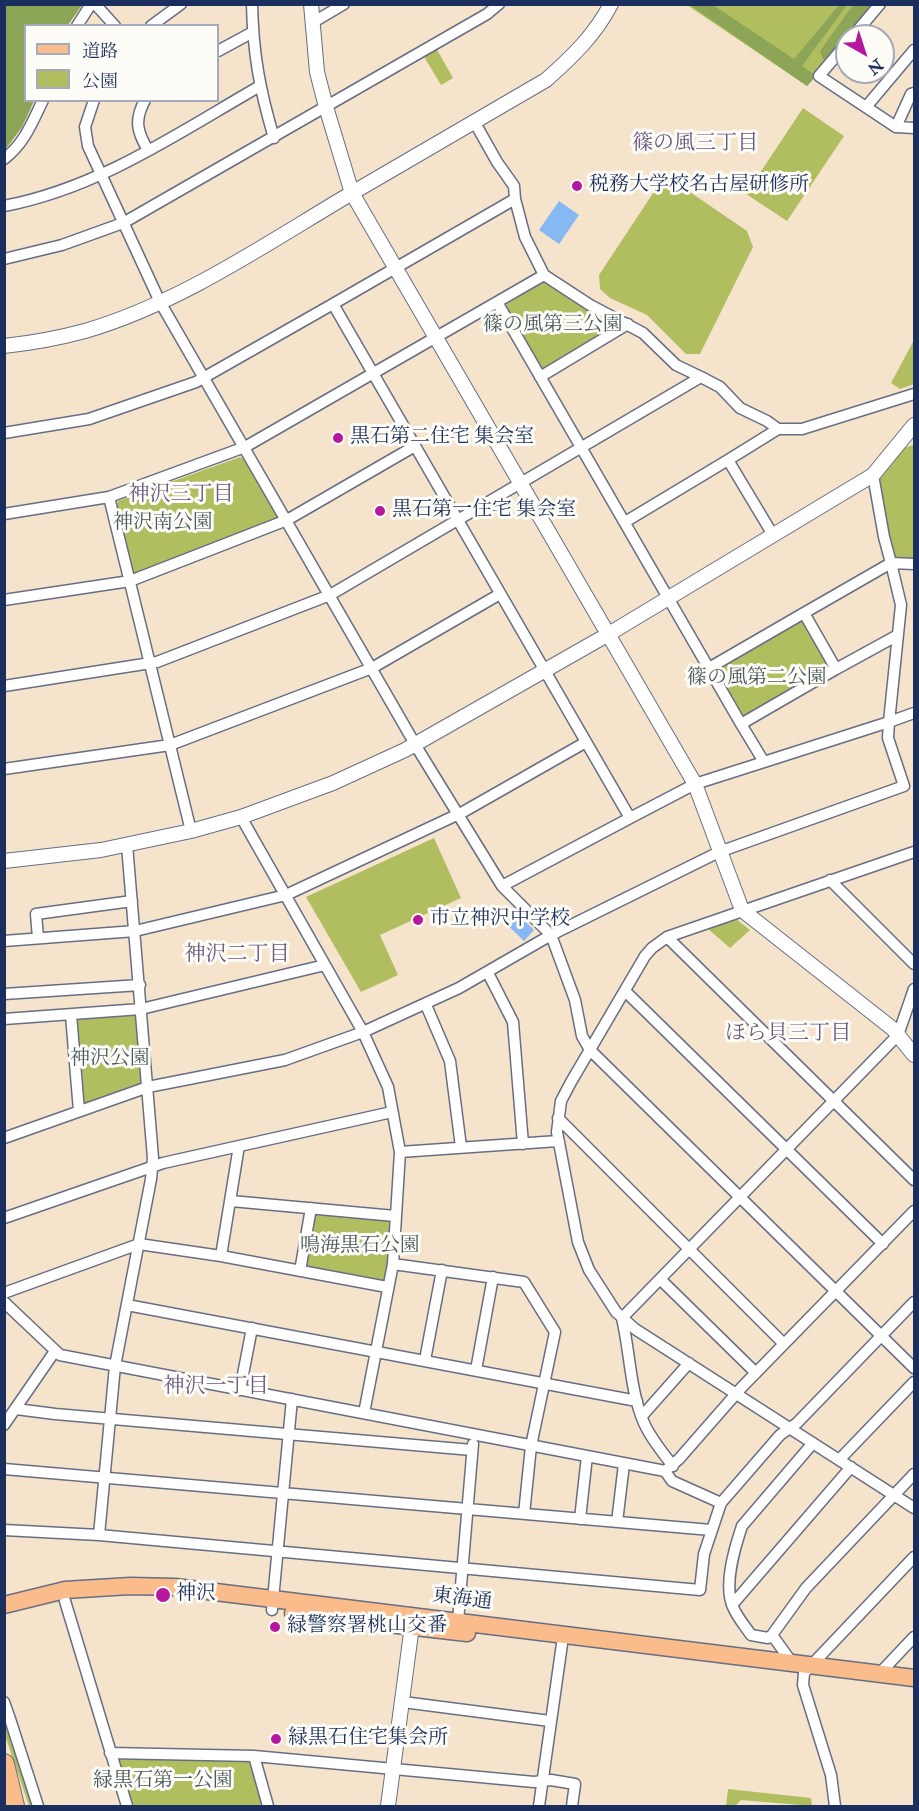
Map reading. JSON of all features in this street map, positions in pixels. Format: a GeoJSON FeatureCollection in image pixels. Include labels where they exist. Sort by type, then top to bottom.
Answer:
{"type":"FeatureCollection","features":[{"type":"Feature","properties":{"kind":"highway"},"geometry":{"type":"LineString","coordinates":[[4,1764],[14,1806]]}},
{"type":"Feature","properties":{"kind":"main road","name":"東海通"},"geometry":{"type":"LineString","coordinates":[[4,1605],[65,1590],[130,1586],[174,1587],[273,1604],[413,1621],[562,1644],[915,1678]]}},
{"type":"Feature","properties":{"kind":"main road","name":"東海通"},"geometry":{"type":"LineString","coordinates":[[4,1615],[65,1600],[114,1596],[273,1604]]}},
{"type":"Feature","properties":{"kind":"main road","name":"東海通"},"geometry":{"type":"LineString","coordinates":[[413,1621],[458,1621],[802,1667],[915,1687]]}},
{"type":"Feature","properties":{"kind":"street"},"geometry":{"type":"LineString","coordinates":[[78,24],[93,4],[113,24]]}},
{"type":"Feature","properties":{"kind":"street"},"geometry":{"type":"LineString","coordinates":[[154,24],[181,4]]}},
{"type":"Feature","properties":{"kind":"street"},"geometry":{"type":"LineString","coordinates":[[252,4],[260,86],[274,138]]}},
{"type":"Feature","properties":{"kind":"street"},"geometry":{"type":"LineString","coordinates":[[311,4],[317,72],[352,193],[695,784],[742,910],[898,1035],[915,1055]]}},
{"type":"Feature","properties":{"kind":"street"},"geometry":{"type":"LineString","coordinates":[[312,23],[344,4]]}},
{"type":"Feature","properties":{"kind":"street"},"geometry":{"type":"LineString","coordinates":[[4,259],[62,245],[123,223],[487,14],[499,4]]}},
{"type":"Feature","properties":{"kind":"street"},"geometry":{"type":"LineString","coordinates":[[4,346],[38,342],[86,330],[160,302],[195,285],[546,80],[594,33],[611,4]]}},
{"type":"Feature","properties":{"kind":"street"},"geometry":{"type":"LineString","coordinates":[[863,24],[880,4]]}},
{"type":"Feature","properties":{"kind":"street"},"geometry":{"type":"LineString","coordinates":[[219,50],[253,32]]}},
{"type":"Feature","properties":{"kind":"street"},"geometry":{"type":"LineString","coordinates":[[866,107],[915,50]]}},
{"type":"Feature","properties":{"kind":"street"},"geometry":{"type":"LineString","coordinates":[[835,58],[819,76],[896,126],[915,128]]}},
{"type":"Feature","properties":{"kind":"street"},"geometry":{"type":"LineString","coordinates":[[4,206],[63,191],[101,175],[260,86]]}},
{"type":"Feature","properties":{"kind":"street"},"geometry":{"type":"LineString","coordinates":[[896,126],[910,94],[915,93]]}},
{"type":"Feature","properties":{"kind":"street"},"geometry":{"type":"LineString","coordinates":[[4,159],[14,152],[27,134],[42,102]]}},
{"type":"Feature","properties":{"kind":"street"},"geometry":{"type":"LineString","coordinates":[[93,102],[85,127],[86,138],[160,302],[458,815],[502,886],[551,935],[575,1000],[582,1035],[590,1050],[915,1368]]}},
{"type":"Feature","properties":{"kind":"street"},"geometry":{"type":"LineString","coordinates":[[143,102],[137,116],[137,125],[148,150]]}},
{"type":"Feature","properties":{"kind":"street"},"geometry":{"type":"LineString","coordinates":[[475,123],[497,162],[514,186],[525,237],[544,275],[582,301],[643,333],[676,365],[720,387],[740,408],[767,421],[777,429]]}},
{"type":"Feature","properties":{"kind":"street"},"geometry":{"type":"LineString","coordinates":[[4,433],[89,419],[205,378],[515,199]]}},
{"type":"Feature","properties":{"kind":"street"},"geometry":{"type":"LineString","coordinates":[[4,514],[109,497],[244,447],[544,275]]}},
{"type":"Feature","properties":{"kind":"street"},"geometry":{"type":"LineString","coordinates":[[497,302],[764,762]]}},
{"type":"Feature","properties":{"kind":"street"},"geometry":{"type":"LineString","coordinates":[[333,304],[630,818]]}},
{"type":"Feature","properties":{"kind":"street"},"geometry":{"type":"LineString","coordinates":[[540,377],[628,324]]}},
{"type":"Feature","properties":{"kind":"street"},"geometry":{"type":"LineString","coordinates":[[4,687],[150,664],[330,595],[701,377]]}},
{"type":"Feature","properties":{"kind":"street"},"geometry":{"type":"LineString","coordinates":[[625,522],[777,429],[802,429],[915,394]]}},
{"type":"Feature","properties":{"kind":"street"},"geometry":{"type":"LineString","coordinates":[[4,861],[127,845],[241,817],[333,783],[415,744],[607,635],[873,475],[915,425]]}},
{"type":"Feature","properties":{"kind":"street"},"geometry":{"type":"LineString","coordinates":[[4,600],[130,581],[287,520],[416,446]]}},
{"type":"Feature","properties":{"kind":"street"},"geometry":{"type":"LineString","coordinates":[[728,460],[773,535]]}},
{"type":"Feature","properties":{"kind":"street"},"geometry":{"type":"LineString","coordinates":[[4,1137],[148,1087],[285,1060],[363,1032],[426,1005],[488,973],[551,935],[719,852],[909,784],[888,738],[902,605],[884,537],[873,475]]}},
{"type":"Feature","properties":{"kind":"street"},"geometry":{"type":"LineString","coordinates":[[109,497],[191,831]]}},
{"type":"Feature","properties":{"kind":"street"},"geometry":{"type":"LineString","coordinates":[[709,668],[891,563],[915,564]]}},
{"type":"Feature","properties":{"kind":"street"},"geometry":{"type":"LineString","coordinates":[[4,769],[170,745],[372,668],[500,594]]}},
{"type":"Feature","properties":{"kind":"street"},"geometry":{"type":"LineString","coordinates":[[804,613],[836,669]]}},
{"type":"Feature","properties":{"kind":"street"},"geometry":{"type":"LineString","coordinates":[[741,724],[898,635]]}},
{"type":"Feature","properties":{"kind":"street"},"geometry":{"type":"LineString","coordinates":[[502,886],[695,784],[915,714]]}},
{"type":"Feature","properties":{"kind":"street"},"geometry":{"type":"LineString","coordinates":[[4,941],[135,931],[286,895],[458,815],[586,742]]}},
{"type":"Feature","properties":{"kind":"street"},"geometry":{"type":"LineString","coordinates":[[241,817],[363,1032],[388,1087],[400,1152],[393,1264],[364,1413]]}},
{"type":"Feature","properties":{"kind":"street"},"geometry":{"type":"LineString","coordinates":[[99,1535],[115,1366],[153,1167],[127,845]]}},
{"type":"Feature","properties":{"kind":"street"},"geometry":{"type":"LineString","coordinates":[[915,852],[742,910],[659,942],[645,956],[590,1050],[561,1101],[558,1118],[558,1141],[578,1242],[589,1270],[616,1312],[635,1329],[915,1508]]}},
{"type":"Feature","properties":{"kind":"street"},"geometry":{"type":"LineString","coordinates":[[830,880],[915,964]]}},
{"type":"Feature","properties":{"kind":"street"},"geometry":{"type":"LineString","coordinates":[[38,938],[36,914],[132,901]]}},
{"type":"Feature","properties":{"kind":"street"},"geometry":{"type":"LineString","coordinates":[[667,938],[915,1179]]}},
{"type":"Feature","properties":{"kind":"street"},"geometry":{"type":"LineString","coordinates":[[4,1019],[141,1009],[324,965]]}},
{"type":"Feature","properties":{"kind":"street"},"geometry":{"type":"LineString","coordinates":[[488,973],[513,1022],[523,1144]]}},
{"type":"Feature","properties":{"kind":"street"},"geometry":{"type":"LineString","coordinates":[[4,994],[140,984]]}},
{"type":"Feature","properties":{"kind":"street"},"geometry":{"type":"LineString","coordinates":[[622,1318],[898,1035],[915,989]]}},
{"type":"Feature","properties":{"kind":"street"},"geometry":{"type":"LineString","coordinates":[[625,991],[883,1244]]}},
{"type":"Feature","properties":{"kind":"street"},"geometry":{"type":"LineString","coordinates":[[426,1005],[450,1061],[461,1147]]}},
{"type":"Feature","properties":{"kind":"street"},"geometry":{"type":"LineString","coordinates":[[71,1015],[79,1111]]}},
{"type":"Feature","properties":{"kind":"street"},"geometry":{"type":"LineString","coordinates":[[4,1218],[153,1167],[392,1112]]}},
{"type":"Feature","properties":{"kind":"street"},"geometry":{"type":"LineString","coordinates":[[558,1118],[784,1344]]}},
{"type":"Feature","properties":{"kind":"street"},"geometry":{"type":"LineString","coordinates":[[400,1152],[558,1141]]}},
{"type":"Feature","properties":{"kind":"street"},"geometry":{"type":"LineString","coordinates":[[221,1256],[239,1146]]}},
{"type":"Feature","properties":{"kind":"street"},"geometry":{"type":"LineString","coordinates":[[231,1201],[395,1216]]}},
{"type":"Feature","properties":{"kind":"street"},"geometry":{"type":"LineString","coordinates":[[300,1271],[311,1208]]}},
{"type":"Feature","properties":{"kind":"street"},"geometry":{"type":"LineString","coordinates":[[669,1468],[756,1373],[915,1211]]}},
{"type":"Feature","properties":{"kind":"street"},"geometry":{"type":"LineString","coordinates":[[4,1293],[139,1244],[221,1256],[387,1287]]}},
{"type":"Feature","properties":{"kind":"street"},"geometry":{"type":"LineString","coordinates":[[393,1264],[524,1282],[555,1332],[531,1446],[524,1514]]}},
{"type":"Feature","properties":{"kind":"street"},"geometry":{"type":"LineString","coordinates":[[425,1360],[442,1270]]}},
{"type":"Feature","properties":{"kind":"street"},"geometry":{"type":"LineString","coordinates":[[476,1370],[493,1277]]}},
{"type":"Feature","properties":{"kind":"street"},"geometry":{"type":"LineString","coordinates":[[660,1278],[756,1373]]}},
{"type":"Feature","properties":{"kind":"street"},"geometry":{"type":"LineString","coordinates":[[4,1302],[60,1355],[624,1464],[669,1468]]}},
{"type":"Feature","properties":{"kind":"street"},"geometry":{"type":"LineString","coordinates":[[4,1530],[99,1535],[700,1590],[704,1554],[721,1503],[780,1435],[797,1423],[915,1302]]}},
{"type":"Feature","properties":{"kind":"street"},"geometry":{"type":"LineString","coordinates":[[127,1305],[637,1401]]}},
{"type":"Feature","properties":{"kind":"street"},"geometry":{"type":"LineString","coordinates":[[622,1318],[637,1401],[648,1431],[669,1468],[672,1480],[721,1503]]}},
{"type":"Feature","properties":{"kind":"street"},"geometry":{"type":"LineString","coordinates":[[240,1390],[252,1328]]}},
{"type":"Feature","properties":{"kind":"street"},"geometry":{"type":"LineString","coordinates":[[4,1425],[55,1351]]}},
{"type":"Feature","properties":{"kind":"street"},"geometry":{"type":"LineString","coordinates":[[642,1416],[689,1364]]}},
{"type":"Feature","properties":{"kind":"street"},"geometry":{"type":"LineString","coordinates":[[840,1460],[915,1382]]}},
{"type":"Feature","properties":{"kind":"street"},"geometry":{"type":"LineString","coordinates":[[273,1604],[276,1552],[292,1399]]}},
{"type":"Feature","properties":{"kind":"street"},"geometry":{"type":"LineString","coordinates":[[16,1409],[472,1450]]}},
{"type":"Feature","properties":{"kind":"street"},"geometry":{"type":"LineString","coordinates":[[458,1621],[475,1435]]}},
{"type":"Feature","properties":{"kind":"street"},"geometry":{"type":"LineString","coordinates":[[813,1443],[742,1526],[731,1564],[730,1584],[732,1605],[751,1635],[768,1638],[772,1635],[806,1588],[915,1474]]}},
{"type":"Feature","properties":{"kind":"street"},"geometry":{"type":"LineString","coordinates":[[580,1519],[587,1456]]}},
{"type":"Feature","properties":{"kind":"street"},"geometry":{"type":"LineString","coordinates":[[617,1522],[624,1464]]}},
{"type":"Feature","properties":{"kind":"street"},"geometry":{"type":"LineString","coordinates":[[732,1605],[851,1467]]}},
{"type":"Feature","properties":{"kind":"street"},"geometry":{"type":"LineString","coordinates":[[4,1469],[711,1530]]}},
{"type":"Feature","properties":{"kind":"street"},"geometry":{"type":"LineString","coordinates":[[802,1667],[915,1557]]}},
{"type":"Feature","properties":{"kind":"street"},"geometry":{"type":"LineString","coordinates":[[65,1600],[128,1806]]}},
{"type":"Feature","properties":{"kind":"street"},"geometry":{"type":"LineString","coordinates":[[388,1806],[404,1702],[413,1621]]}},
{"type":"Feature","properties":{"kind":"street"},"geometry":{"type":"LineString","coordinates":[[772,1635],[802,1667],[803,1685],[831,1775],[835,1806]]}},
{"type":"Feature","properties":{"kind":"street"},"geometry":{"type":"LineString","coordinates":[[880,1673],[915,1636]]}},
{"type":"Feature","properties":{"kind":"street"},"geometry":{"type":"LineString","coordinates":[[539,1806],[562,1644]]}},
{"type":"Feature","properties":{"kind":"street"},"geometry":{"type":"LineString","coordinates":[[4,1702],[38,1806]]}},
{"type":"Feature","properties":{"kind":"street"},"geometry":{"type":"LineString","coordinates":[[404,1702],[550,1721]]}},
{"type":"Feature","properties":{"kind":"street"},"geometry":{"type":"LineString","coordinates":[[110,1753],[254,1756],[534,1782],[551,1780],[575,1784],[572,1806]]}},
{"type":"Feature","properties":{"kind":"street"},"geometry":{"type":"LineString","coordinates":[[254,1756],[268,1806]]}},
{"type":"Feature","properties":{"kind":"green space"},"geometry":{"type":"Polygon","coordinates":[[[5,4],[82,5],[69,24],[24,24],[24,102],[34,102],[22,127],[5,150],[5,4]]]}},
{"type":"Feature","properties":{"kind":"green space"},"geometry":{"type":"Polygon","coordinates":[[[687,5],[872,5],[856,24],[835,24],[835,49],[807,86],[687,5]]]}},
{"type":"Feature","properties":{"kind":"green space"},"geometry":{"type":"Polygon","coordinates":[[[690,5],[713,5],[794,59],[839,5],[847,5],[802,66],[816,76],[807,86],[690,5]]]}},
{"type":"Feature","properties":{"kind":"green space"},"geometry":{"type":"Polygon","coordinates":[[[853,5],[872,5],[856,24],[839,24],[853,5]]]}},
{"type":"Feature","properties":{"kind":"green space"},"geometry":{"type":"Polygon","coordinates":[[[835,30],[835,49],[827,58],[823,59],[820,51],[835,30]]]}},
{"type":"Feature","properties":{"kind":"green space"},"geometry":{"type":"Polygon","coordinates":[[[436,48],[453,78],[441,85],[423,55],[436,48]]]}},
{"type":"Feature","properties":{"kind":"green space"},"geometry":{"type":"Polygon","coordinates":[[[803,108],[844,136],[787,221],[746,194],[803,108]]]}},
{"type":"Feature","properties":{"kind":"green space"},"geometry":{"type":"Polygon","coordinates":[[[665,175],[747,231],[753,247],[700,354],[686,354],[647,315],[610,298],[600,289],[599,275],[665,175]]]}},
{"type":"Feature","properties":{"kind":"green space","name":"篠の風第三公園"},"geometry":{"type":"Polygon","coordinates":[[[545,281],[588,309],[614,321],[616,329],[544,370],[539,368],[506,308],[507,304],[545,281]]]}},
{"type":"Feature","properties":{"kind":"green space"},"geometry":{"type":"Polygon","coordinates":[[[914,340],[914,384],[900,389],[891,383],[914,340]]]}},
{"type":"Feature","properties":{"kind":"green space"},"geometry":{"type":"Polygon","coordinates":[[[913,445],[914,561],[897,560],[892,556],[879,478],[904,448],[913,445]]]}},
{"type":"Feature","properties":{"kind":"green space","name":"神沢南公園"},"geometry":{"type":"Polygon","coordinates":[[[240,457],[244,459],[277,516],[275,521],[136,574],[131,572],[116,505],[118,501],[240,457]]]}},
{"type":"Feature","properties":{"kind":"green space","name":"篠の風第二公園"},"geometry":{"type":"Polygon","coordinates":[[[800,620],[805,620],[831,665],[828,670],[747,717],[742,716],[716,672],[717,668],[800,620]]]}},
{"type":"Feature","properties":{"kind":"green space"},"geometry":{"type":"Polygon","coordinates":[[[434,838],[461,898],[380,935],[398,975],[361,992],[306,897],[434,838]]]}},
{"type":"Feature","properties":{"kind":"green space"},"geometry":{"type":"Polygon","coordinates":[[[736,919],[750,930],[730,948],[707,928],[736,919]]]}},
{"type":"Feature","properties":{"kind":"green space","name":"神沢公園"},"geometry":{"type":"Polygon","coordinates":[[[134,1014],[138,1018],[143,1081],[139,1086],[89,1105],[82,1100],[75,1022],[78,1018],[134,1014]]]}},
{"type":"Feature","properties":{"kind":"green space","name":"鳴海黒石公園"},"geometry":{"type":"Polygon","coordinates":[[[317,1213],[388,1219],[392,1224],[386,1280],[381,1282],[307,1268],[304,1264],[313,1216],[317,1213]]]}},
{"type":"Feature","properties":{"kind":"green space"},"geometry":{"type":"Polygon","coordinates":[[[4,1717],[35,1806],[29,1806],[5,1735],[4,1717]]]}},
{"type":"Feature","properties":{"kind":"green space","name":"緑黒石第一公園"},"geometry":{"type":"Polygon","coordinates":[[[122,1757],[249,1761],[252,1763],[264,1806],[132,1806],[118,1764],[122,1757]]]}},
{"type":"Feature","properties":{"kind":"green space"},"geometry":{"type":"Polygon","coordinates":[[[728,1789],[811,1798],[812,1806],[741,1800],[735,1806],[726,1806],[728,1789]]]}},
{"type":"Feature","properties":{"kind":"water"},"geometry":{"type":"Polygon","coordinates":[[[559,201],[579,215],[559,244],[539,230],[559,201]]]}},
{"type":"Feature","properties":{"kind":"water"},"geometry":{"type":"Polygon","coordinates":[[[508,905],[534,930],[524,941],[498,916],[508,905]]]}},
{"type":"Feature","properties":{"kind":"place","name":"税務大学校名古屋研修所"},"geometry":{"type":"Point","coordinates":[577,186]}},
{"type":"Feature","properties":{"kind":"place","name":"黒石第二住宅 集会室"},"geometry":{"type":"Point","coordinates":[338,438]}},
{"type":"Feature","properties":{"kind":"place","name":"黒石第一住宅 集会室"},"geometry":{"type":"Point","coordinates":[380,511]}},
{"type":"Feature","properties":{"kind":"place","name":"市立神沢中学校"},"geometry":{"type":"Point","coordinates":[418,920]}},
{"type":"Feature","properties":{"kind":"place","name":"神沢"},"geometry":{"type":"Point","coordinates":[163,1595]}},
{"type":"Feature","properties":{"kind":"place","name":"緑警察署桃山交番"},"geometry":{"type":"Point","coordinates":[275,1627]}},
{"type":"Feature","properties":{"kind":"place","name":"緑黒石住宅集会所"},"geometry":{"type":"Point","coordinates":[276,1739]}},
{"type":"Feature","properties":{"kind":"district","name":"篠の風三丁目"},"geometry":{"type":"Point","coordinates":[695,144]}},
{"type":"Feature","properties":{"kind":"district","name":"神沢三丁目"},"geometry":{"type":"Point","coordinates":[181,495]}},
{"type":"Feature","properties":{"kind":"district","name":"神沢二丁目"},"geometry":{"type":"Point","coordinates":[237,955]}},
{"type":"Feature","properties":{"kind":"district","name":"ほら貝三丁目"},"geometry":{"type":"Point","coordinates":[788,1034]}},
{"type":"Feature","properties":{"kind":"district","name":"神沢一丁目"},"geometry":{"type":"Point","coordinates":[216,1387]}}]}
